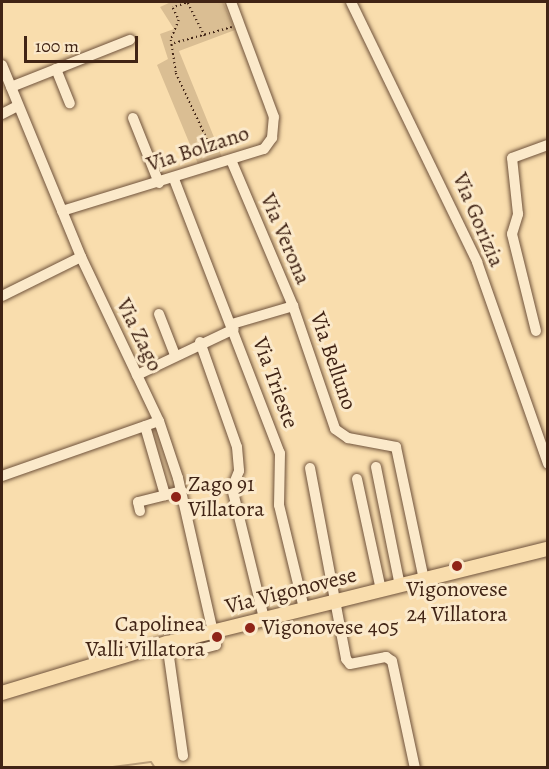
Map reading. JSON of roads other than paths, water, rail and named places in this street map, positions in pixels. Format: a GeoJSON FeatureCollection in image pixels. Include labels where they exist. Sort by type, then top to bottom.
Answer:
{"type":"FeatureCollection","features":[{"type":"Feature","properties":{"kind":"main road","name":"Via Vigonovese"},"geometry":{"type":"LineString","coordinates":[[2,693],[167,643],[548,549]]}},
{"type":"Feature","properties":{"kind":"street","name":"Via Bolzano"},"geometry":{"type":"LineString","coordinates":[[62,211],[232,162],[264,149],[275,129],[241,24],[231,2]]}},
{"type":"Feature","properties":{"kind":"street","name":"Via Gorizia"},"geometry":{"type":"LineString","coordinates":[[351,2],[477,262],[548,464]]}},
{"type":"Feature","properties":{"kind":"street"},"geometry":{"type":"LineString","coordinates":[[11,87],[130,40]]}},
{"type":"Feature","properties":{"kind":"street","name":"Via Zago"},"geometry":{"type":"LineString","coordinates":[[2,65],[81,257],[159,421],[182,491],[213,631]]}},
{"type":"Feature","properties":{"kind":"street"},"geometry":{"type":"LineString","coordinates":[[56,69],[70,103]]}},
{"type":"Feature","properties":{"kind":"street"},"geometry":{"type":"LineString","coordinates":[[2,114],[18,106]]}},
{"type":"Feature","properties":{"kind":"street"},"geometry":{"type":"LineString","coordinates":[[133,118],[159,183]]}},
{"type":"Feature","properties":{"kind":"street"},"geometry":{"type":"LineString","coordinates":[[536,331],[512,234],[518,214],[511,171],[512,158],[547,146]]}},
{"type":"Feature","properties":{"kind":"street","name":"Via Verona"},"geometry":{"type":"LineString","coordinates":[[137,375],[233,326],[293,306],[232,162]]}},
{"type":"Feature","properties":{"kind":"street","name":"Via Trieste"},"geometry":{"type":"LineString","coordinates":[[174,179],[233,326],[280,453],[279,505],[304,608]]}},
{"type":"Feature","properties":{"kind":"street"},"geometry":{"type":"LineString","coordinates":[[2,296],[81,257]]}},
{"type":"Feature","properties":{"kind":"street","name":"Via Belluno"},"geometry":{"type":"LineString","coordinates":[[293,306],[335,429],[348,438],[397,451],[424,580]]}},
{"type":"Feature","properties":{"kind":"street"},"geometry":{"type":"LineString","coordinates":[[159,314],[175,355]]}},
{"type":"Feature","properties":{"kind":"street"},"geometry":{"type":"LineString","coordinates":[[200,342],[237,447],[239,471],[232,488],[264,618]]}},
{"type":"Feature","properties":{"kind":"street"},"geometry":{"type":"LineString","coordinates":[[2,476],[159,421]]}},
{"type":"Feature","properties":{"kind":"street"},"geometry":{"type":"LineString","coordinates":[[145,426],[165,495]]}},
{"type":"Feature","properties":{"kind":"street"},"geometry":{"type":"LineString","coordinates":[[376,467],[400,586]]}},
{"type":"Feature","properties":{"kind":"street"},"geometry":{"type":"LineString","coordinates":[[310,468],[348,663],[392,661],[415,768]]}},
{"type":"Feature","properties":{"kind":"street"},"geometry":{"type":"LineString","coordinates":[[357,478],[381,590]]}},
{"type":"Feature","properties":{"kind":"street"},"geometry":{"type":"LineString","coordinates":[[140,512],[138,502],[182,491]]}},
{"type":"Feature","properties":{"kind":"street"},"geometry":{"type":"LineString","coordinates":[[167,643],[183,756]]}},
{"type":"Feature","properties":{"kind":"waterway"},"geometry":{"type":"LineString","coordinates":[[105,768],[151,762],[155,768]]}},
{"type":"Feature","properties":{"kind":"place","name":"Zago 91 Villatora"},"geometry":{"type":"Point","coordinates":[176,497]}},
{"type":"Feature","properties":{"kind":"place","name":"Vigonovese 24 Villatora"},"geometry":{"type":"Point","coordinates":[457,566]}},
{"type":"Feature","properties":{"kind":"place","name":"Vigonovese 405"},"geometry":{"type":"Point","coordinates":[250,628]}},
{"type":"Feature","properties":{"kind":"place","name":"Capolinea Valli Villatora"},"geometry":{"type":"Point","coordinates":[217,637]}}]}
